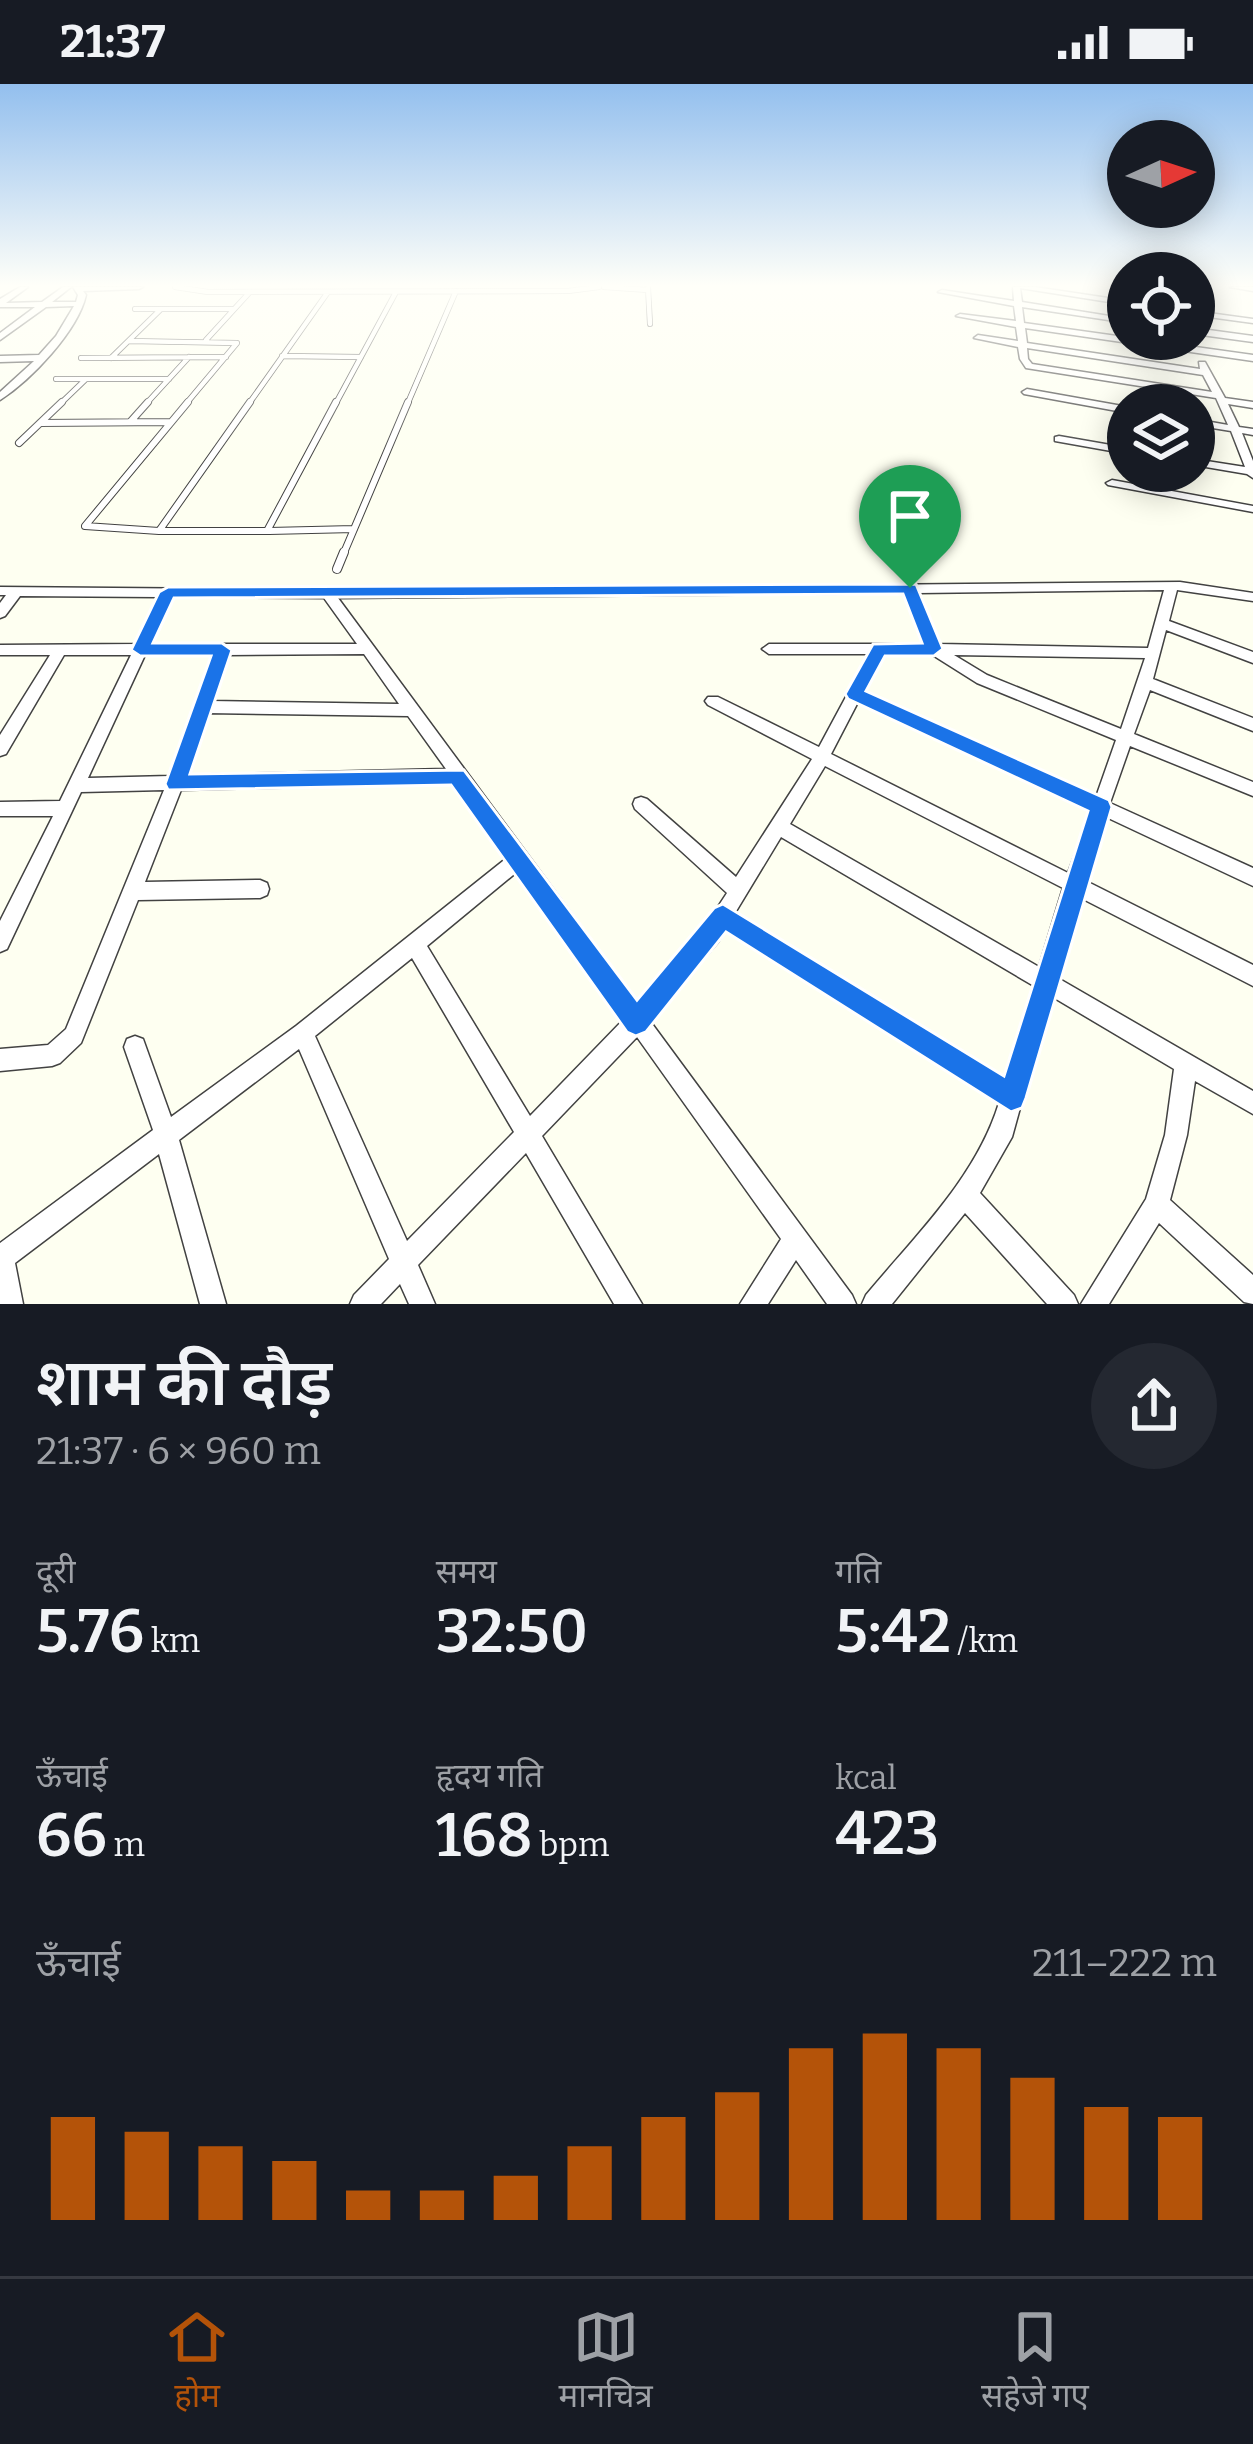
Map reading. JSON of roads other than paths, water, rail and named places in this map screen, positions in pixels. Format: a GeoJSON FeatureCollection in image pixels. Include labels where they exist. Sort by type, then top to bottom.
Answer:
{"type":"FeatureCollection","features":[{"type":"Feature","properties":{"kind":"street"},"geometry":{"type":"LineString","coordinates":[[0,398],[50,344]]}},
{"type":"Feature","properties":{"kind":"street"},"geometry":{"type":"LineString","coordinates":[[1207,373],[1024,344],[1026,363],[1034,368],[1253,405]]}},
{"type":"Feature","properties":{"kind":"street"},"geometry":{"type":"LineString","coordinates":[[1215,350],[1253,358]]}},
{"type":"Feature","properties":{"kind":"street"},"geometry":{"type":"LineString","coordinates":[[0,358],[39,358]]}},
{"type":"Feature","properties":{"kind":"street"},"geometry":{"type":"LineString","coordinates":[[1200,360],[1248,450],[1252,473],[1215,466]]}},
{"type":"Feature","properties":{"kind":"street"},"geometry":{"type":"LineString","coordinates":[[1027,392],[1107,405]]}},
{"type":"Feature","properties":{"kind":"street"},"geometry":{"type":"LineString","coordinates":[[1215,426],[1253,432]]}},
{"type":"Feature","properties":{"kind":"street"},"geometry":{"type":"LineString","coordinates":[[1059,439],[1107,447]]}},
{"type":"Feature","properties":{"kind":"street"},"geometry":{"type":"LineString","coordinates":[[1163,492],[1253,508]]}},
{"type":"Feature","properties":{"kind":"street"},"geometry":{"type":"LineString","coordinates":[[875,1304],[965,1195],[1000,1137],[1072,888],[1145,682],[1172,586]]}},
{"type":"Feature","properties":{"kind":"street"},"geometry":{"type":"LineString","coordinates":[[0,614],[8,591],[328,594],[1172,586],[1253,597]]}},
{"type":"Feature","properties":{"kind":"street"},"geometry":{"type":"LineString","coordinates":[[910,588],[934,649],[982,679],[1253,789]]}},
{"type":"Feature","properties":{"kind":"street"},"geometry":{"type":"LineString","coordinates":[[0,942],[168,592]]}},
{"type":"Feature","properties":{"kind":"street"},"geometry":{"type":"LineString","coordinates":[[328,594],[842,1304]]}},
{"type":"Feature","properties":{"kind":"street"},"geometry":{"type":"LineString","coordinates":[[1161,622],[1253,658]]}},
{"type":"Feature","properties":{"kind":"street"},"geometry":{"type":"LineString","coordinates":[[0,650],[364,649]]}},
{"type":"Feature","properties":{"kind":"street"},"geometry":{"type":"LineString","coordinates":[[769,649],[1153,653]]}},
{"type":"Feature","properties":{"kind":"street"},"geometry":{"type":"LineString","coordinates":[[363,1304],[636,1022],[723,916],[879,649]]}},
{"type":"Feature","properties":{"kind":"street"},"geometry":{"type":"LineString","coordinates":[[0,749],[60,650]]}},
{"type":"Feature","properties":{"kind":"street"},"geometry":{"type":"LineString","coordinates":[[0,1060],[52,1055],[74,1036],[176,784],[222,650]]}},
{"type":"Feature","properties":{"kind":"street"},"geometry":{"type":"LineString","coordinates":[[1145,682],[1253,724]]}},
{"type":"Feature","properties":{"kind":"street"},"geometry":{"type":"LineString","coordinates":[[855,694],[1253,877]]}},
{"type":"Feature","properties":{"kind":"street"},"geometry":{"type":"LineString","coordinates":[[712,701],[1253,976]]}},
{"type":"Feature","properties":{"kind":"street"},"geometry":{"type":"LineString","coordinates":[[203,707],[408,710]]}},
{"type":"Feature","properties":{"kind":"street"},"geometry":{"type":"LineString","coordinates":[[76,785],[456,776]]}},
{"type":"Feature","properties":{"kind":"street"},"geometry":{"type":"LineString","coordinates":[[641,804],[738,891]]}},
{"type":"Feature","properties":{"kind":"street"},"geometry":{"type":"LineString","coordinates":[[0,809],[65,808]]}},
{"type":"Feature","properties":{"kind":"street"},"geometry":{"type":"LineString","coordinates":[[778,826],[1253,1103]]}},
{"type":"Feature","properties":{"kind":"street"},"geometry":{"type":"LineString","coordinates":[[10,1304],[0,1258],[303,1033],[518,860]]}},
{"type":"Feature","properties":{"kind":"street"},"geometry":{"type":"LineString","coordinates":[[132,891],[260,889]]}},
{"type":"Feature","properties":{"kind":"street"},"geometry":{"type":"LineString","coordinates":[[723,916],[1011,1098]]}},
{"type":"Feature","properties":{"kind":"street"},"geometry":{"type":"LineString","coordinates":[[414,943],[629,1304]]}},
{"type":"Feature","properties":{"kind":"street"},"geometry":{"type":"LineString","coordinates":[[303,1033],[422,1304]]}},
{"type":"Feature","properties":{"kind":"street"},"geometry":{"type":"LineString","coordinates":[[135,1047],[166,1136],[213,1304]]}},
{"type":"Feature","properties":{"kind":"street"},"geometry":{"type":"LineString","coordinates":[[1094,1304],[1157,1204],[1176,1135],[1186,1065]]}},
{"type":"Feature","properties":{"kind":"street"},"geometry":{"type":"LineString","coordinates":[[965,1195],[1065,1304]]}},
{"type":"Feature","properties":{"kind":"street"},"geometry":{"type":"LineString","coordinates":[[1157,1204],[1253,1292]]}},
{"type":"Feature","properties":{"kind":"street"},"geometry":{"type":"LineString","coordinates":[[753,1304],[795,1239]]}},
{"type":"Feature","properties":{"kind":"lane"},"geometry":{"type":"LineString","coordinates":[[111,358],[126,344]]}},
{"type":"Feature","properties":{"kind":"lane"},"geometry":{"type":"LineString","coordinates":[[233,344],[85,526],[159,531],[355,529]]}},
{"type":"Feature","properties":{"kind":"lane"},"geometry":{"type":"LineString","coordinates":[[159,531],[290,344]]}},
{"type":"Feature","properties":{"kind":"lane"},"geometry":{"type":"LineString","coordinates":[[267,531],[368,344]]}},
{"type":"Feature","properties":{"kind":"lane"},"geometry":{"type":"LineString","coordinates":[[338,569],[434,344]]}},
{"type":"Feature","properties":{"kind":"lane"},"geometry":{"type":"LineString","coordinates":[[281,356],[361,357]]}},
{"type":"Feature","properties":{"kind":"lane"},"geometry":{"type":"LineString","coordinates":[[130,422],[189,357]]}},
{"type":"Feature","properties":{"kind":"lane"},"geometry":{"type":"LineString","coordinates":[[81,358],[226,357]]}},
{"type":"Feature","properties":{"kind":"lane"},"geometry":{"type":"LineString","coordinates":[[56,379],[169,379]]}},
{"type":"Feature","properties":{"kind":"lane"},"geometry":{"type":"LineString","coordinates":[[19,443],[86,379]]}},
{"type":"Feature","properties":{"kind":"lane"},"geometry":{"type":"LineString","coordinates":[[40,423],[172,422]]}}]}
